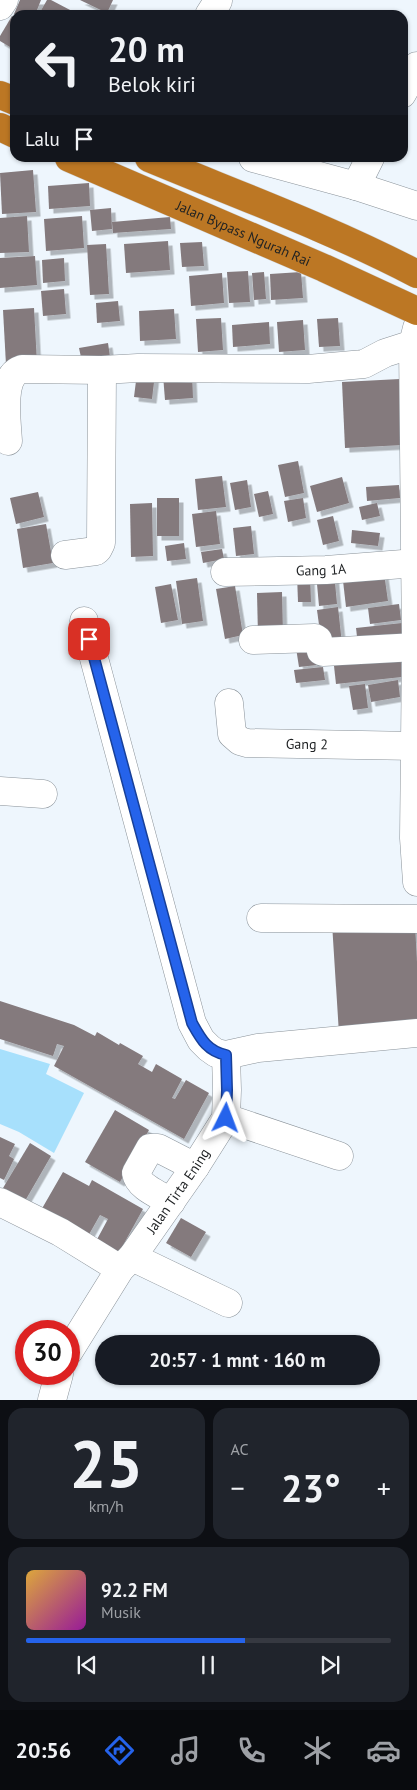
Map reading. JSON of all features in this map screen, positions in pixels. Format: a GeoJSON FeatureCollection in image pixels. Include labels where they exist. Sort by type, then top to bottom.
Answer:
{"type":"FeatureCollection","features":[{"type":"Feature","properties":{"kind":"highway","name":"Jalan Bypass Ngurah Rai"},"geometry":{"type":"LineString","coordinates":[[78,162],[324,268],[417,311]]}},
{"type":"Feature","properties":{"kind":"highway"},"geometry":{"type":"LineString","coordinates":[[159,162],[318,228],[417,274]]}},
{"type":"Feature","properties":{"kind":"street"},"geometry":{"type":"LineString","coordinates":[[0,6],[4,0]]}},
{"type":"Feature","properties":{"kind":"street"},"geometry":{"type":"LineString","coordinates":[[408,83],[417,66]]}},
{"type":"Feature","properties":{"kind":"street"},"geometry":{"type":"LineString","coordinates":[[268,162],[356,186],[417,206]]}},
{"type":"Feature","properties":{"kind":"street"},"geometry":{"type":"LineString","coordinates":[[356,186],[368,162]]}},
{"type":"Feature","properties":{"kind":"street"},"geometry":{"type":"LineString","coordinates":[[8,441],[6,392],[14,373],[22,368],[102,370],[138,368],[308,369],[345,366],[364,364],[415,336],[417,705],[414,838],[417,882]]}},
{"type":"Feature","properties":{"kind":"street"},"geometry":{"type":"LineString","coordinates":[[64,555],[96,550],[101,543],[102,370]]}},
{"type":"Feature","properties":{"kind":"street","name":"Gang 1A"},"geometry":{"type":"LineString","coordinates":[[225,572],[416,568]]}},
{"type":"Feature","properties":{"kind":"street"},"geometry":{"type":"LineString","coordinates":[[84,621],[192,1023],[201,1040],[216,1053],[226,1055],[258,1048],[417,1033]]}},
{"type":"Feature","properties":{"kind":"street"},"geometry":{"type":"LineString","coordinates":[[253,640],[315,638],[318,640],[323,652],[416,647]]}},
{"type":"Feature","properties":{"kind":"street","name":"Gang 2"},"geometry":{"type":"LineString","coordinates":[[229,702],[232,734],[240,741],[247,743],[416,746]]}},
{"type":"Feature","properties":{"kind":"street"},"geometry":{"type":"LineString","coordinates":[[0,791],[43,794]]}},
{"type":"Feature","properties":{"kind":"street"},"geometry":{"type":"LineString","coordinates":[[261,918],[417,919]]}},
{"type":"Feature","properties":{"kind":"street"},"geometry":{"type":"LineString","coordinates":[[226,1055],[226,1118],[339,1156]]}},
{"type":"Feature","properties":{"kind":"street","name":"Jalan Tirta Ening"},"geometry":{"type":"LineString","coordinates":[[80,1334],[126,1263],[195,1167],[226,1118]]}},
{"type":"Feature","properties":{"kind":"street"},"geometry":{"type":"LineString","coordinates":[[171,1202],[140,1183],[136,1178],[136,1173],[150,1148],[158,1148],[195,1167]]}},
{"type":"Feature","properties":{"kind":"street"},"geometry":{"type":"LineString","coordinates":[[0,1202],[126,1263],[228,1303]]}},
{"type":"Feature","properties":{"kind":"water"},"geometry":{"type":"Polygon","coordinates":[[[0,1049],[50,1064],[46,1074],[84,1093],[54,1153],[19,1132],[0,1124],[0,1049]]]}},
{"type":"Feature","properties":{"kind":"building"},"geometry":{"type":"Polygon","coordinates":[[[20,0],[41,0],[37,10],[16,10],[20,0]]]}},
{"type":"Feature","properties":{"kind":"building"},"geometry":{"type":"Polygon","coordinates":[[[47,0],[51,0],[70,10],[41,10],[47,0]]]}},
{"type":"Feature","properties":{"kind":"building"},"geometry":{"type":"Polygon","coordinates":[[[80,0],[113,0],[108,10],[101,10],[80,0]]]}},
{"type":"Feature","properties":{"kind":"building"},"geometry":{"type":"Polygon","coordinates":[[[10,19],[10,47],[0,41],[0,36],[10,19]]]}},
{"type":"Feature","properties":{"kind":"building"},"geometry":{"type":"Polygon","coordinates":[[[33,170],[36,212],[2,214],[0,173],[33,170]]]}},
{"type":"Feature","properties":{"kind":"building"},"geometry":{"type":"Polygon","coordinates":[[[89,183],[90,206],[49,209],[48,186],[89,183]]]}},
{"type":"Feature","properties":{"kind":"building"},"geometry":{"type":"Polygon","coordinates":[[[111,208],[112,229],[92,231],[90,210],[111,208]]]}},
{"type":"Feature","properties":{"kind":"building"},"geometry":{"type":"Polygon","coordinates":[[[27,216],[29,252],[0,253],[0,218],[27,216]]]}},
{"type":"Feature","properties":{"kind":"building"},"geometry":{"type":"Polygon","coordinates":[[[82,216],[84,248],[46,251],[44,219],[82,216]]]}},
{"type":"Feature","properties":{"kind":"building"},"geometry":{"type":"Polygon","coordinates":[[[170,217],[171,229],[113,233],[112,222],[170,217]]]}},
{"type":"Feature","properties":{"kind":"building"},"geometry":{"type":"Polygon","coordinates":[[[168,241],[170,270],[126,273],[124,244],[168,241]]]}},
{"type":"Feature","properties":{"kind":"building"},"geometry":{"type":"Polygon","coordinates":[[[202,242],[204,266],[182,267],[180,243],[202,242]]]}},
{"type":"Feature","properties":{"kind":"building"},"geometry":{"type":"Polygon","coordinates":[[[106,244],[109,294],[90,295],[87,245],[106,244]]]}},
{"type":"Feature","properties":{"kind":"building"},"geometry":{"type":"Polygon","coordinates":[[[35,256],[37,285],[0,288],[0,258],[35,256]]]}},
{"type":"Feature","properties":{"kind":"building"},"geometry":{"type":"Polygon","coordinates":[[[64,258],[65,281],[43,283],[42,260],[64,258]]]}},
{"type":"Feature","properties":{"kind":"building"},"geometry":{"type":"Polygon","coordinates":[[[248,271],[250,302],[229,303],[227,272],[248,271]]]}},
{"type":"Feature","properties":{"kind":"building"},"geometry":{"type":"Polygon","coordinates":[[[264,272],[266,299],[254,300],[252,273],[264,272]]]}},
{"type":"Feature","properties":{"kind":"building"},"geometry":{"type":"Polygon","coordinates":[[[301,272],[303,298],[271,300],[270,274],[301,272]]]}},
{"type":"Feature","properties":{"kind":"building"},"geometry":{"type":"Polygon","coordinates":[[[222,273],[224,303],[191,306],[189,276],[222,273]]]}},
{"type":"Feature","properties":{"kind":"building"},"geometry":{"type":"Polygon","coordinates":[[[64,289],[66,314],[43,316],[41,291],[64,289]]]}},
{"type":"Feature","properties":{"kind":"building"},"geometry":{"type":"Polygon","coordinates":[[[118,301],[120,321],[97,323],[96,303],[118,301]]]}},
{"type":"Feature","properties":{"kind":"building"},"geometry":{"type":"Polygon","coordinates":[[[34,308],[37,363],[6,365],[3,310],[34,308]]]}},
{"type":"Feature","properties":{"kind":"building"},"geometry":{"type":"Polygon","coordinates":[[[174,309],[176,339],[140,341],[139,311],[174,309]]]}},
{"type":"Feature","properties":{"kind":"building"},"geometry":{"type":"Polygon","coordinates":[[[221,318],[223,350],[198,352],[196,319],[221,318]]]}},
{"type":"Feature","properties":{"kind":"building"},"geometry":{"type":"Polygon","coordinates":[[[338,318],[340,346],[319,347],[317,319],[338,318]]]}},
{"type":"Feature","properties":{"kind":"building"},"geometry":{"type":"Polygon","coordinates":[[[303,320],[305,350],[279,352],[277,322],[303,320]]]}},
{"type":"Feature","properties":{"kind":"building"},"geometry":{"type":"Polygon","coordinates":[[[269,322],[270,344],[233,347],[232,325],[269,322]]]}},
{"type":"Feature","properties":{"kind":"building"},"geometry":{"type":"Polygon","coordinates":[[[108,343],[110,357],[82,362],[79,348],[108,343]]]}},
{"type":"Feature","properties":{"kind":"building"},"geometry":{"type":"Polygon","coordinates":[[[137,373],[155,374],[152,399],[134,397],[137,373]]]}},
{"type":"Feature","properties":{"kind":"building"},"geometry":{"type":"Polygon","coordinates":[[[192,373],[193,398],[165,400],[163,375],[192,373]]]}},
{"type":"Feature","properties":{"kind":"building"},"geometry":{"type":"Polygon","coordinates":[[[400,379],[403,445],[345,448],[342,382],[400,379]]]}},
{"type":"Feature","properties":{"kind":"building"},"geometry":{"type":"Polygon","coordinates":[[[298,461],[304,493],[285,497],[278,465],[298,461]]]}},
{"type":"Feature","properties":{"kind":"building"},"geometry":{"type":"Polygon","coordinates":[[[222,476],[226,507],[198,510],[195,479],[222,476]]]}},
{"type":"Feature","properties":{"kind":"building"},"geometry":{"type":"Polygon","coordinates":[[[342,477],[349,503],[317,512],[310,486],[342,477]]]}},
{"type":"Feature","properties":{"kind":"building"},"geometry":{"type":"Polygon","coordinates":[[[247,480],[251,507],[235,510],[230,483],[247,480]]]}},
{"type":"Feature","properties":{"kind":"building"},"geometry":{"type":"Polygon","coordinates":[[[399,485],[400,498],[367,501],[366,487],[399,485]]]}},
{"type":"Feature","properties":{"kind":"building"},"geometry":{"type":"Polygon","coordinates":[[[268,491],[273,514],[259,517],[254,494],[268,491]]]}},
{"type":"Feature","properties":{"kind":"building"},"geometry":{"type":"Polygon","coordinates":[[[38,492],[44,517],[16,524],[10,498],[38,492]]]}},
{"type":"Feature","properties":{"kind":"building"},"geometry":{"type":"Polygon","coordinates":[[[157,498],[179,498],[179,536],[157,536],[157,498]]]}},
{"type":"Feature","properties":{"kind":"building"},"geometry":{"type":"Polygon","coordinates":[[[303,498],[306,518],[288,522],[284,501],[303,498]]]}},
{"type":"Feature","properties":{"kind":"building"},"geometry":{"type":"Polygon","coordinates":[[[152,503],[153,556],[131,557],[130,504],[152,503]]]}},
{"type":"Feature","properties":{"kind":"building"},"geometry":{"type":"Polygon","coordinates":[[[377,503],[380,516],[362,520],[359,507],[377,503]]]}},
{"type":"Feature","properties":{"kind":"building"},"geometry":{"type":"Polygon","coordinates":[[[216,511],[220,544],[196,547],[192,514],[216,511]]]}},
{"type":"Feature","properties":{"kind":"building"},"geometry":{"type":"Polygon","coordinates":[[[333,516],[339,541],[323,545],[317,520],[333,516]]]}},
{"type":"Feature","properties":{"kind":"building"},"geometry":{"type":"Polygon","coordinates":[[[46,524],[53,563],[23,568],[17,529],[46,524]]]}},
{"type":"Feature","properties":{"kind":"building"},"geometry":{"type":"Polygon","coordinates":[[[251,526],[254,554],[236,556],[233,528],[251,526]]]}},
{"type":"Feature","properties":{"kind":"building"},"geometry":{"type":"Polygon","coordinates":[[[352,530],[380,533],[378,546],[351,543],[352,530]]]}},
{"type":"Feature","properties":{"kind":"building"},"geometry":{"type":"Polygon","coordinates":[[[184,543],[186,559],[167,561],[165,546],[184,543]]]}},
{"type":"Feature","properties":{"kind":"building"},"geometry":{"type":"Polygon","coordinates":[[[222,549],[224,559],[203,563],[201,552],[222,549]]]}},
{"type":"Feature","properties":{"kind":"building"},"geometry":{"type":"Polygon","coordinates":[[[383,566],[388,601],[346,607],[342,572],[383,566]]]}},
{"type":"Feature","properties":{"kind":"building"},"geometry":{"type":"Polygon","coordinates":[[[334,572],[337,604],[319,606],[316,573],[334,572]]]}},
{"type":"Feature","properties":{"kind":"building"},"geometry":{"type":"Polygon","coordinates":[[[310,574],[311,602],[298,602],[297,575],[310,574]]]}},
{"type":"Feature","properties":{"kind":"building"},"geometry":{"type":"Polygon","coordinates":[[[197,578],[203,621],[182,624],[176,581],[197,578]]]}},
{"type":"Feature","properties":{"kind":"building"},"geometry":{"type":"Polygon","coordinates":[[[171,584],[178,620],[161,623],[155,587],[171,584]]]}},
{"type":"Feature","properties":{"kind":"building"},"geometry":{"type":"Polygon","coordinates":[[[235,586],[243,635],[225,639],[216,589],[235,586]]]}},
{"type":"Feature","properties":{"kind":"building"},"geometry":{"type":"Polygon","coordinates":[[[282,592],[283,635],[258,636],[257,593],[282,592]]]}},
{"type":"Feature","properties":{"kind":"building"},"geometry":{"type":"Polygon","coordinates":[[[399,604],[401,620],[370,624],[368,608],[399,604]]]}},
{"type":"Feature","properties":{"kind":"building"},"geometry":{"type":"Polygon","coordinates":[[[338,607],[342,644],[322,647],[317,610],[338,607]]]}},
{"type":"Feature","properties":{"kind":"building"},"geometry":{"type":"Polygon","coordinates":[[[402,623],[403,640],[358,645],[356,628],[402,623]]]}},
{"type":"Feature","properties":{"kind":"building"},"geometry":{"type":"Polygon","coordinates":[[[314,645],[317,665],[299,667],[296,648],[314,645]]]}},
{"type":"Feature","properties":{"kind":"building"},"geometry":{"type":"Polygon","coordinates":[[[400,650],[402,677],[336,684],[333,657],[400,650]]]}},
{"type":"Feature","properties":{"kind":"building"},"geometry":{"type":"Polygon","coordinates":[[[323,667],[325,680],[296,683],[294,670],[323,667]]]}},
{"type":"Feature","properties":{"kind":"building"},"geometry":{"type":"Polygon","coordinates":[[[398,680],[400,697],[371,702],[368,685],[398,680]]]}},
{"type":"Feature","properties":{"kind":"building"},"geometry":{"type":"Polygon","coordinates":[[[365,684],[368,708],[353,710],[349,686],[365,684]]]}},
{"type":"Feature","properties":{"kind":"building"},"geometry":{"type":"Polygon","coordinates":[[[332,923],[415,924],[417,1027],[339,1034],[332,923]]]}},
{"type":"Feature","properties":{"kind":"building"},"geometry":{"type":"Polygon","coordinates":[[[0,1001],[74,1025],[95,1036],[97,1032],[119,1045],[120,1043],[143,1056],[138,1064],[152,1072],[156,1064],[182,1079],[172,1098],[175,1099],[186,1080],[209,1093],[184,1139],[54,1066],[64,1046],[57,1044],[53,1056],[0,1039],[0,1001]]]}},
{"type":"Feature","properties":{"kind":"building"},"geometry":{"type":"Polygon","coordinates":[[[115,1110],[149,1130],[120,1182],[85,1162],[115,1110]]]}},
{"type":"Feature","properties":{"kind":"building"},"geometry":{"type":"Polygon","coordinates":[[[0,1137],[15,1144],[9,1156],[14,1159],[4,1180],[0,1178],[0,1137]]]}},
{"type":"Feature","properties":{"kind":"building"},"geometry":{"type":"Polygon","coordinates":[[[30,1143],[51,1156],[25,1201],[3,1188],[30,1143]]]}},
{"type":"Feature","properties":{"kind":"building"},"geometry":{"type":"Polygon","coordinates":[[[63,1172],[89,1186],[92,1180],[143,1209],[116,1258],[94,1245],[108,1219],[100,1215],[87,1238],[40,1212],[63,1172]]]}},
{"type":"Feature","properties":{"kind":"building"},"geometry":{"type":"Polygon","coordinates":[[[181,1218],[206,1232],[191,1257],[166,1243],[181,1218]]]}},
{"type":"Feature","properties":{"kind":"route"},"geometry":{"type":"LineString","coordinates":[[89,639],[192,1023],[201,1040],[209,1048],[216,1053],[226,1055],[226,1118]]}}]}
